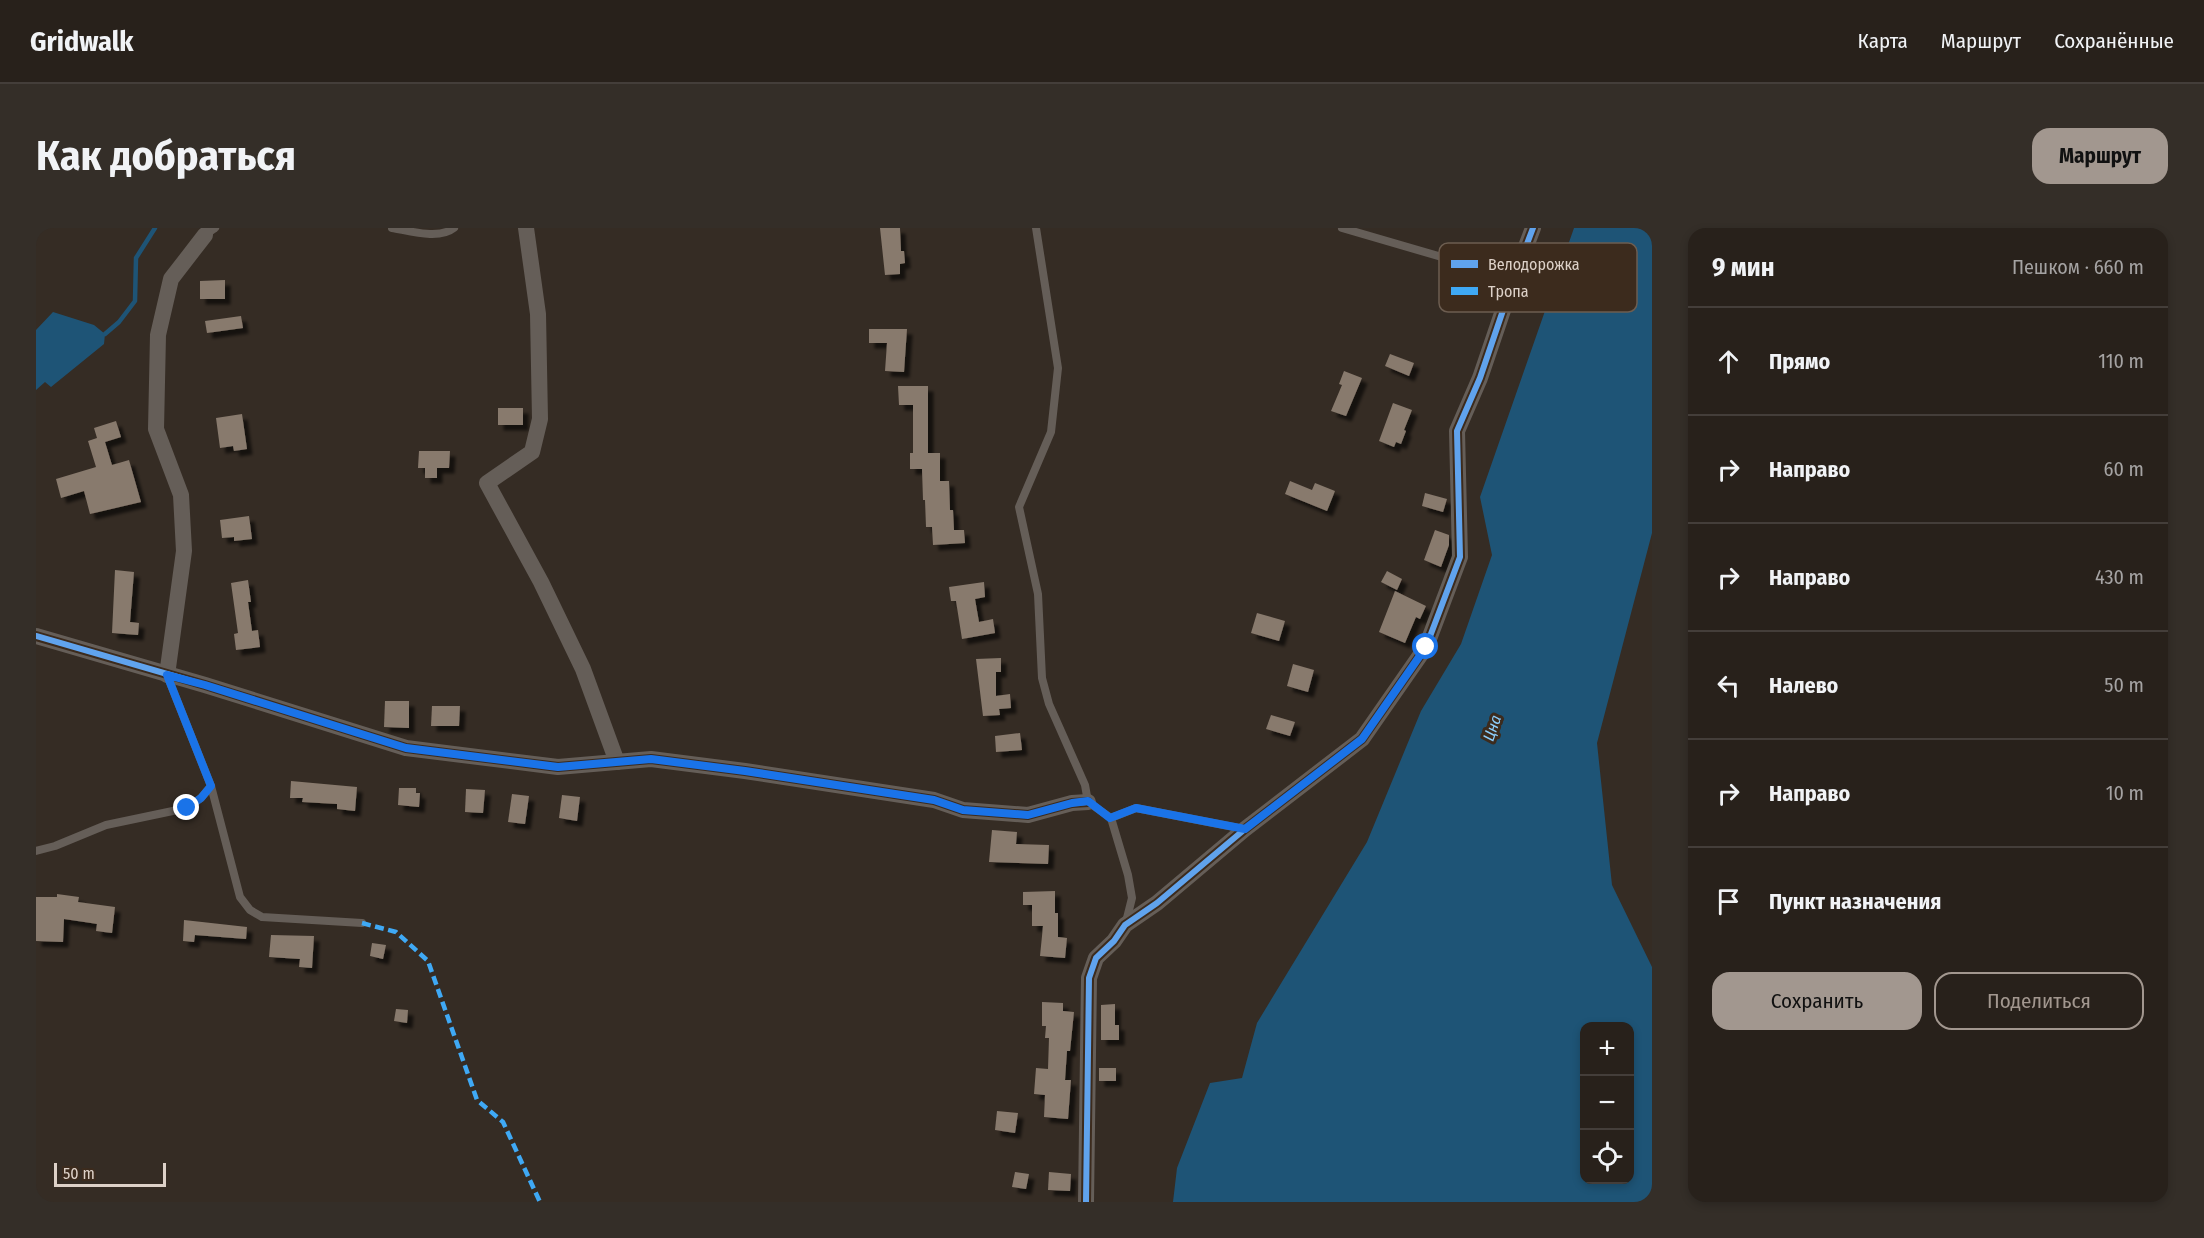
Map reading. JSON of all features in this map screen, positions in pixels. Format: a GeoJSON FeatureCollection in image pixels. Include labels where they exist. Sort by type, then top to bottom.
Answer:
{"type":"FeatureCollection","features":[{"type":"Feature","properties":{"kind":"street"},"geometry":{"type":"LineString","coordinates":[[525,228],[538,314],[540,419],[532,452],[487,483],[541,582],[583,669],[617,762]]}},
{"type":"Feature","properties":{"kind":"street"},"geometry":{"type":"LineString","coordinates":[[1527,243],[1533,228]]}},
{"type":"Feature","properties":{"kind":"street"},"geometry":{"type":"LineString","coordinates":[[167,675],[184,551],[181,495],[156,429],[158,335],[171,279],[210,232]]}},
{"type":"Feature","properties":{"kind":"street"},"geometry":{"type":"LineString","coordinates":[[1086,1202],[1089,978],[1096,958],[1114,941],[1125,925],[1157,903],[1245,829],[1362,739],[1426,647],[1460,557],[1457,431],[1480,378],[1502,312]]}},
{"type":"Feature","properties":{"kind":"street"},"geometry":{"type":"LineString","coordinates":[[36,636],[205,685],[406,748],[558,767],[651,759],[934,800],[963,810],[1028,815],[1088,801]]}},
{"type":"Feature","properties":{"kind":"lane"},"geometry":{"type":"LineString","coordinates":[[392,228],[420,233],[448,232],[454,228]]}},
{"type":"Feature","properties":{"kind":"lane"},"geometry":{"type":"LineString","coordinates":[[1036,228],[1058,368],[1050,432],[1019,507],[1038,594],[1042,678],[1048,704],[1084,784],[1088,801],[1110,818],[1128,875],[1132,898],[1125,925]]}},
{"type":"Feature","properties":{"kind":"lane"},"geometry":{"type":"LineString","coordinates":[[1342,228],[1439,256]]}},
{"type":"Feature","properties":{"kind":"lane"},"geometry":{"type":"LineString","coordinates":[[167,675],[211,786],[240,897],[250,910],[262,917],[362,923]]}},
{"type":"Feature","properties":{"kind":"lane"},"geometry":{"type":"LineString","coordinates":[[36,851],[55,846],[106,825],[187,808],[201,798],[211,786]]}},
{"type":"Feature","properties":{"kind":"lane"},"geometry":{"type":"LineString","coordinates":[[1110,818],[1136,808],[1245,829]]}},
{"type":"Feature","properties":{"kind":"water","name":"Цна"},"geometry":{"type":"Polygon","coordinates":[[[1574,228],[1652,228],[1652,533],[1597,743],[1612,885],[1652,967],[1652,1202],[1173,1202],[1177,1168],[1210,1083],[1242,1078],[1257,1023],[1367,842],[1421,711],[1461,644],[1492,555],[1480,497],[1545,312],[1637,312],[1637,243],[1569,243],[1574,228]]]}},
{"type":"Feature","properties":{"kind":"water"},"geometry":{"type":"Polygon","coordinates":[[[53,312],[94,325],[105,334],[104,344],[51,387],[45,382],[36,390],[36,330],[53,312]]]}},
{"type":"Feature","properties":{"kind":"building"},"geometry":{"type":"Polygon","coordinates":[[[880,228],[900,228],[901,251],[904,251],[905,263],[900,264],[900,274],[885,275],[880,228]]]}},
{"type":"Feature","properties":{"kind":"building"},"geometry":{"type":"Polygon","coordinates":[[[225,280],[225,299],[200,299],[200,281],[225,280]]]}},
{"type":"Feature","properties":{"kind":"building"},"geometry":{"type":"Polygon","coordinates":[[[241,316],[243,328],[207,333],[205,321],[241,316]]]}},
{"type":"Feature","properties":{"kind":"building"},"geometry":{"type":"Polygon","coordinates":[[[869,329],[907,329],[904,372],[885,371],[887,343],[869,343],[869,329]]]}},
{"type":"Feature","properties":{"kind":"building"},"geometry":{"type":"Polygon","coordinates":[[[1390,354],[1414,363],[1409,376],[1385,366],[1390,354]]]}},
{"type":"Feature","properties":{"kind":"building"},"geometry":{"type":"Polygon","coordinates":[[[1344,371],[1362,378],[1346,416],[1331,411],[1342,385],[1339,384],[1344,371]]]}},
{"type":"Feature","properties":{"kind":"building"},"geometry":{"type":"Polygon","coordinates":[[[898,386],[928,386],[928,453],[940,453],[940,481],[949,481],[950,510],[953,510],[954,530],[964,530],[965,543],[933,545],[932,527],[926,527],[922,469],[910,469],[910,453],[913,453],[913,405],[899,405],[898,386]]]}},
{"type":"Feature","properties":{"kind":"building"},"geometry":{"type":"Polygon","coordinates":[[[1393,403],[1412,410],[1401,444],[1396,442],[1394,447],[1379,441],[1393,403]]]}},
{"type":"Feature","properties":{"kind":"building"},"geometry":{"type":"Polygon","coordinates":[[[498,408],[523,408],[523,425],[498,425],[498,408]]]}},
{"type":"Feature","properties":{"kind":"building"},"geometry":{"type":"Polygon","coordinates":[[[242,414],[247,449],[234,451],[233,446],[220,448],[216,418],[242,414]]]}},
{"type":"Feature","properties":{"kind":"building"},"geometry":{"type":"Polygon","coordinates":[[[116,421],[121,437],[105,442],[112,465],[129,460],[141,502],[90,514],[84,491],[61,498],[56,479],[96,467],[88,441],[97,438],[94,428],[116,421]]]}},
{"type":"Feature","properties":{"kind":"building"},"geometry":{"type":"Polygon","coordinates":[[[419,451],[450,451],[449,468],[437,468],[437,478],[425,478],[425,468],[418,468],[419,451]]]}},
{"type":"Feature","properties":{"kind":"building"},"geometry":{"type":"Polygon","coordinates":[[[1290,481],[1312,490],[1315,483],[1335,491],[1327,511],[1285,494],[1290,481]]]}},
{"type":"Feature","properties":{"kind":"building"},"geometry":{"type":"Polygon","coordinates":[[[1425,493],[1447,499],[1443,512],[1422,506],[1425,493]]]}},
{"type":"Feature","properties":{"kind":"building"},"geometry":{"type":"Polygon","coordinates":[[[249,516],[252,539],[234,541],[234,537],[222,538],[220,520],[249,516]]]}},
{"type":"Feature","properties":{"kind":"building"},"geometry":{"type":"Polygon","coordinates":[[[1435,530],[1449,535],[1449,545],[1441,567],[1424,560],[1435,530]]]}},
{"type":"Feature","properties":{"kind":"building"},"geometry":{"type":"Polygon","coordinates":[[[115,570],[134,572],[130,622],[139,623],[138,635],[112,633],[115,570]]]}},
{"type":"Feature","properties":{"kind":"building"},"geometry":{"type":"Polygon","coordinates":[[[1387,571],[1402,579],[1397,590],[1381,582],[1387,571]]]}},
{"type":"Feature","properties":{"kind":"building"},"geometry":{"type":"Polygon","coordinates":[[[248,580],[252,631],[258,630],[260,647],[236,650],[234,634],[238,633],[231,583],[248,580]]]}},
{"type":"Feature","properties":{"kind":"building"},"geometry":{"type":"Polygon","coordinates":[[[984,582],[985,597],[975,599],[979,622],[993,619],[995,633],[962,639],[956,601],[951,601],[949,587],[984,582]]]}},
{"type":"Feature","properties":{"kind":"building"},"geometry":{"type":"Polygon","coordinates":[[[1395,591],[1426,606],[1420,619],[1416,617],[1405,643],[1379,632],[1395,591]]]}},
{"type":"Feature","properties":{"kind":"building"},"geometry":{"type":"Polygon","coordinates":[[[1257,613],[1285,621],[1279,641],[1251,633],[1257,613]]]}},
{"type":"Feature","properties":{"kind":"building"},"geometry":{"type":"Polygon","coordinates":[[[1001,658],[1001,672],[996,672],[996,696],[1010,694],[1011,708],[999,709],[1000,715],[983,716],[976,659],[1001,658]]]}},
{"type":"Feature","properties":{"kind":"building"},"geometry":{"type":"Polygon","coordinates":[[[1293,664],[1314,670],[1308,692],[1287,686],[1293,664]]]}},
{"type":"Feature","properties":{"kind":"building"},"geometry":{"type":"Polygon","coordinates":[[[385,701],[409,701],[409,728],[384,727],[385,701]]]}},
{"type":"Feature","properties":{"kind":"building"},"geometry":{"type":"Polygon","coordinates":[[[432,706],[460,706],[459,726],[431,726],[432,706]]]}},
{"type":"Feature","properties":{"kind":"building"},"geometry":{"type":"Polygon","coordinates":[[[1271,715],[1295,722],[1290,736],[1266,729],[1271,715]]]}},
{"type":"Feature","properties":{"kind":"building"},"geometry":{"type":"Polygon","coordinates":[[[1020,733],[1022,750],[996,752],[995,736],[1020,733]]]}},
{"type":"Feature","properties":{"kind":"building"},"geometry":{"type":"Polygon","coordinates":[[[291,781],[357,787],[355,811],[337,809],[337,804],[302,802],[303,798],[290,798],[291,781]]]}},
{"type":"Feature","properties":{"kind":"building"},"geometry":{"type":"Polygon","coordinates":[[[399,788],[416,788],[416,793],[420,793],[419,807],[398,805],[399,788]]]}},
{"type":"Feature","properties":{"kind":"building"},"geometry":{"type":"Polygon","coordinates":[[[466,789],[485,790],[483,813],[465,812],[466,789]]]}},
{"type":"Feature","properties":{"kind":"building"},"geometry":{"type":"Polygon","coordinates":[[[512,794],[529,796],[525,824],[508,822],[512,794]]]}},
{"type":"Feature","properties":{"kind":"building"},"geometry":{"type":"Polygon","coordinates":[[[562,795],[580,797],[577,821],[559,818],[562,795]]]}},
{"type":"Feature","properties":{"kind":"building"},"geometry":{"type":"Polygon","coordinates":[[[992,830],[1017,832],[1016,844],[1049,845],[1048,864],[989,862],[992,830]]]}},
{"type":"Feature","properties":{"kind":"building"},"geometry":{"type":"Polygon","coordinates":[[[1055,891],[1058,937],[1067,938],[1065,958],[1040,956],[1043,926],[1032,926],[1032,905],[1023,905],[1023,892],[1055,891]]]}},
{"type":"Feature","properties":{"kind":"building"},"geometry":{"type":"Polygon","coordinates":[[[57,894],[79,897],[78,902],[115,907],[112,933],[96,931],[97,924],[64,919],[63,942],[36,941],[36,897],[57,897],[57,894]]]}},
{"type":"Feature","properties":{"kind":"building"},"geometry":{"type":"Polygon","coordinates":[[[184,920],[247,927],[246,939],[195,935],[194,942],[183,941],[184,920]]]}},
{"type":"Feature","properties":{"kind":"building"},"geometry":{"type":"Polygon","coordinates":[[[271,935],[314,936],[312,968],[299,967],[300,959],[269,957],[271,935]]]}},
{"type":"Feature","properties":{"kind":"building"},"geometry":{"type":"Polygon","coordinates":[[[372,943],[386,945],[383,959],[370,956],[372,943]]]}},
{"type":"Feature","properties":{"kind":"building"},"geometry":{"type":"Polygon","coordinates":[[[1042,1002],[1063,1003],[1063,1011],[1074,1012],[1070,1051],[1067,1051],[1065,1080],[1071,1080],[1068,1119],[1044,1117],[1045,1095],[1034,1094],[1036,1068],[1048,1069],[1049,1038],[1045,1038],[1046,1026],[1042,1026],[1042,1002]]]}},
{"type":"Feature","properties":{"kind":"building"},"geometry":{"type":"Polygon","coordinates":[[[1115,1004],[1115,1025],[1119,1025],[1119,1040],[1101,1040],[1101,1005],[1115,1004]]]}},
{"type":"Feature","properties":{"kind":"building"},"geometry":{"type":"Polygon","coordinates":[[[396,1009],[408,1010],[407,1023],[394,1021],[396,1009]]]}},
{"type":"Feature","properties":{"kind":"building"},"geometry":{"type":"Polygon","coordinates":[[[1099,1068],[1116,1068],[1116,1081],[1099,1081],[1099,1068]]]}},
{"type":"Feature","properties":{"kind":"building"},"geometry":{"type":"Polygon","coordinates":[[[997,1111],[1018,1113],[1015,1133],[995,1130],[997,1111]]]}},
{"type":"Feature","properties":{"kind":"building"},"geometry":{"type":"Polygon","coordinates":[[[1015,1172],[1029,1174],[1026,1189],[1012,1187],[1015,1172]]]}},
{"type":"Feature","properties":{"kind":"building"},"geometry":{"type":"Polygon","coordinates":[[[1049,1172],[1071,1174],[1070,1191],[1048,1190],[1049,1172]]]}},
{"type":"Feature","properties":{"kind":"waterway"},"geometry":{"type":"LineString","coordinates":[[105,334],[119,322],[135,301],[136,258],[155,228]]}},
{"type":"Feature","properties":{"kind":"marked path"},"geometry":{"type":"LineString","coordinates":[[362,923],[396,932],[428,961],[477,1100],[503,1122],[540,1202]]}},
{"type":"Feature","properties":{"kind":"cycle path"},"geometry":{"type":"LineString","coordinates":[[1527,243],[1533,228]]}},
{"type":"Feature","properties":{"kind":"cycle path"},"geometry":{"type":"LineString","coordinates":[[1086,1202],[1089,978],[1096,958],[1114,941],[1125,925],[1157,903],[1245,829],[1362,739],[1426,647],[1460,557],[1457,431],[1480,378],[1502,312]]}},
{"type":"Feature","properties":{"kind":"cycle path"},"geometry":{"type":"LineString","coordinates":[[36,636],[205,685],[406,748],[558,767],[651,759],[934,800],[963,810],[1028,815],[1072,803],[1088,802]]}},
{"type":"Feature","properties":{"kind":"route"},"geometry":{"type":"LineString","coordinates":[[187,808],[201,798],[211,786],[167,675],[406,748],[558,767],[651,759],[934,800],[963,810],[1028,815],[1088,801],[1110,818],[1136,808],[1245,829],[1362,739],[1426,647]]}}]}
